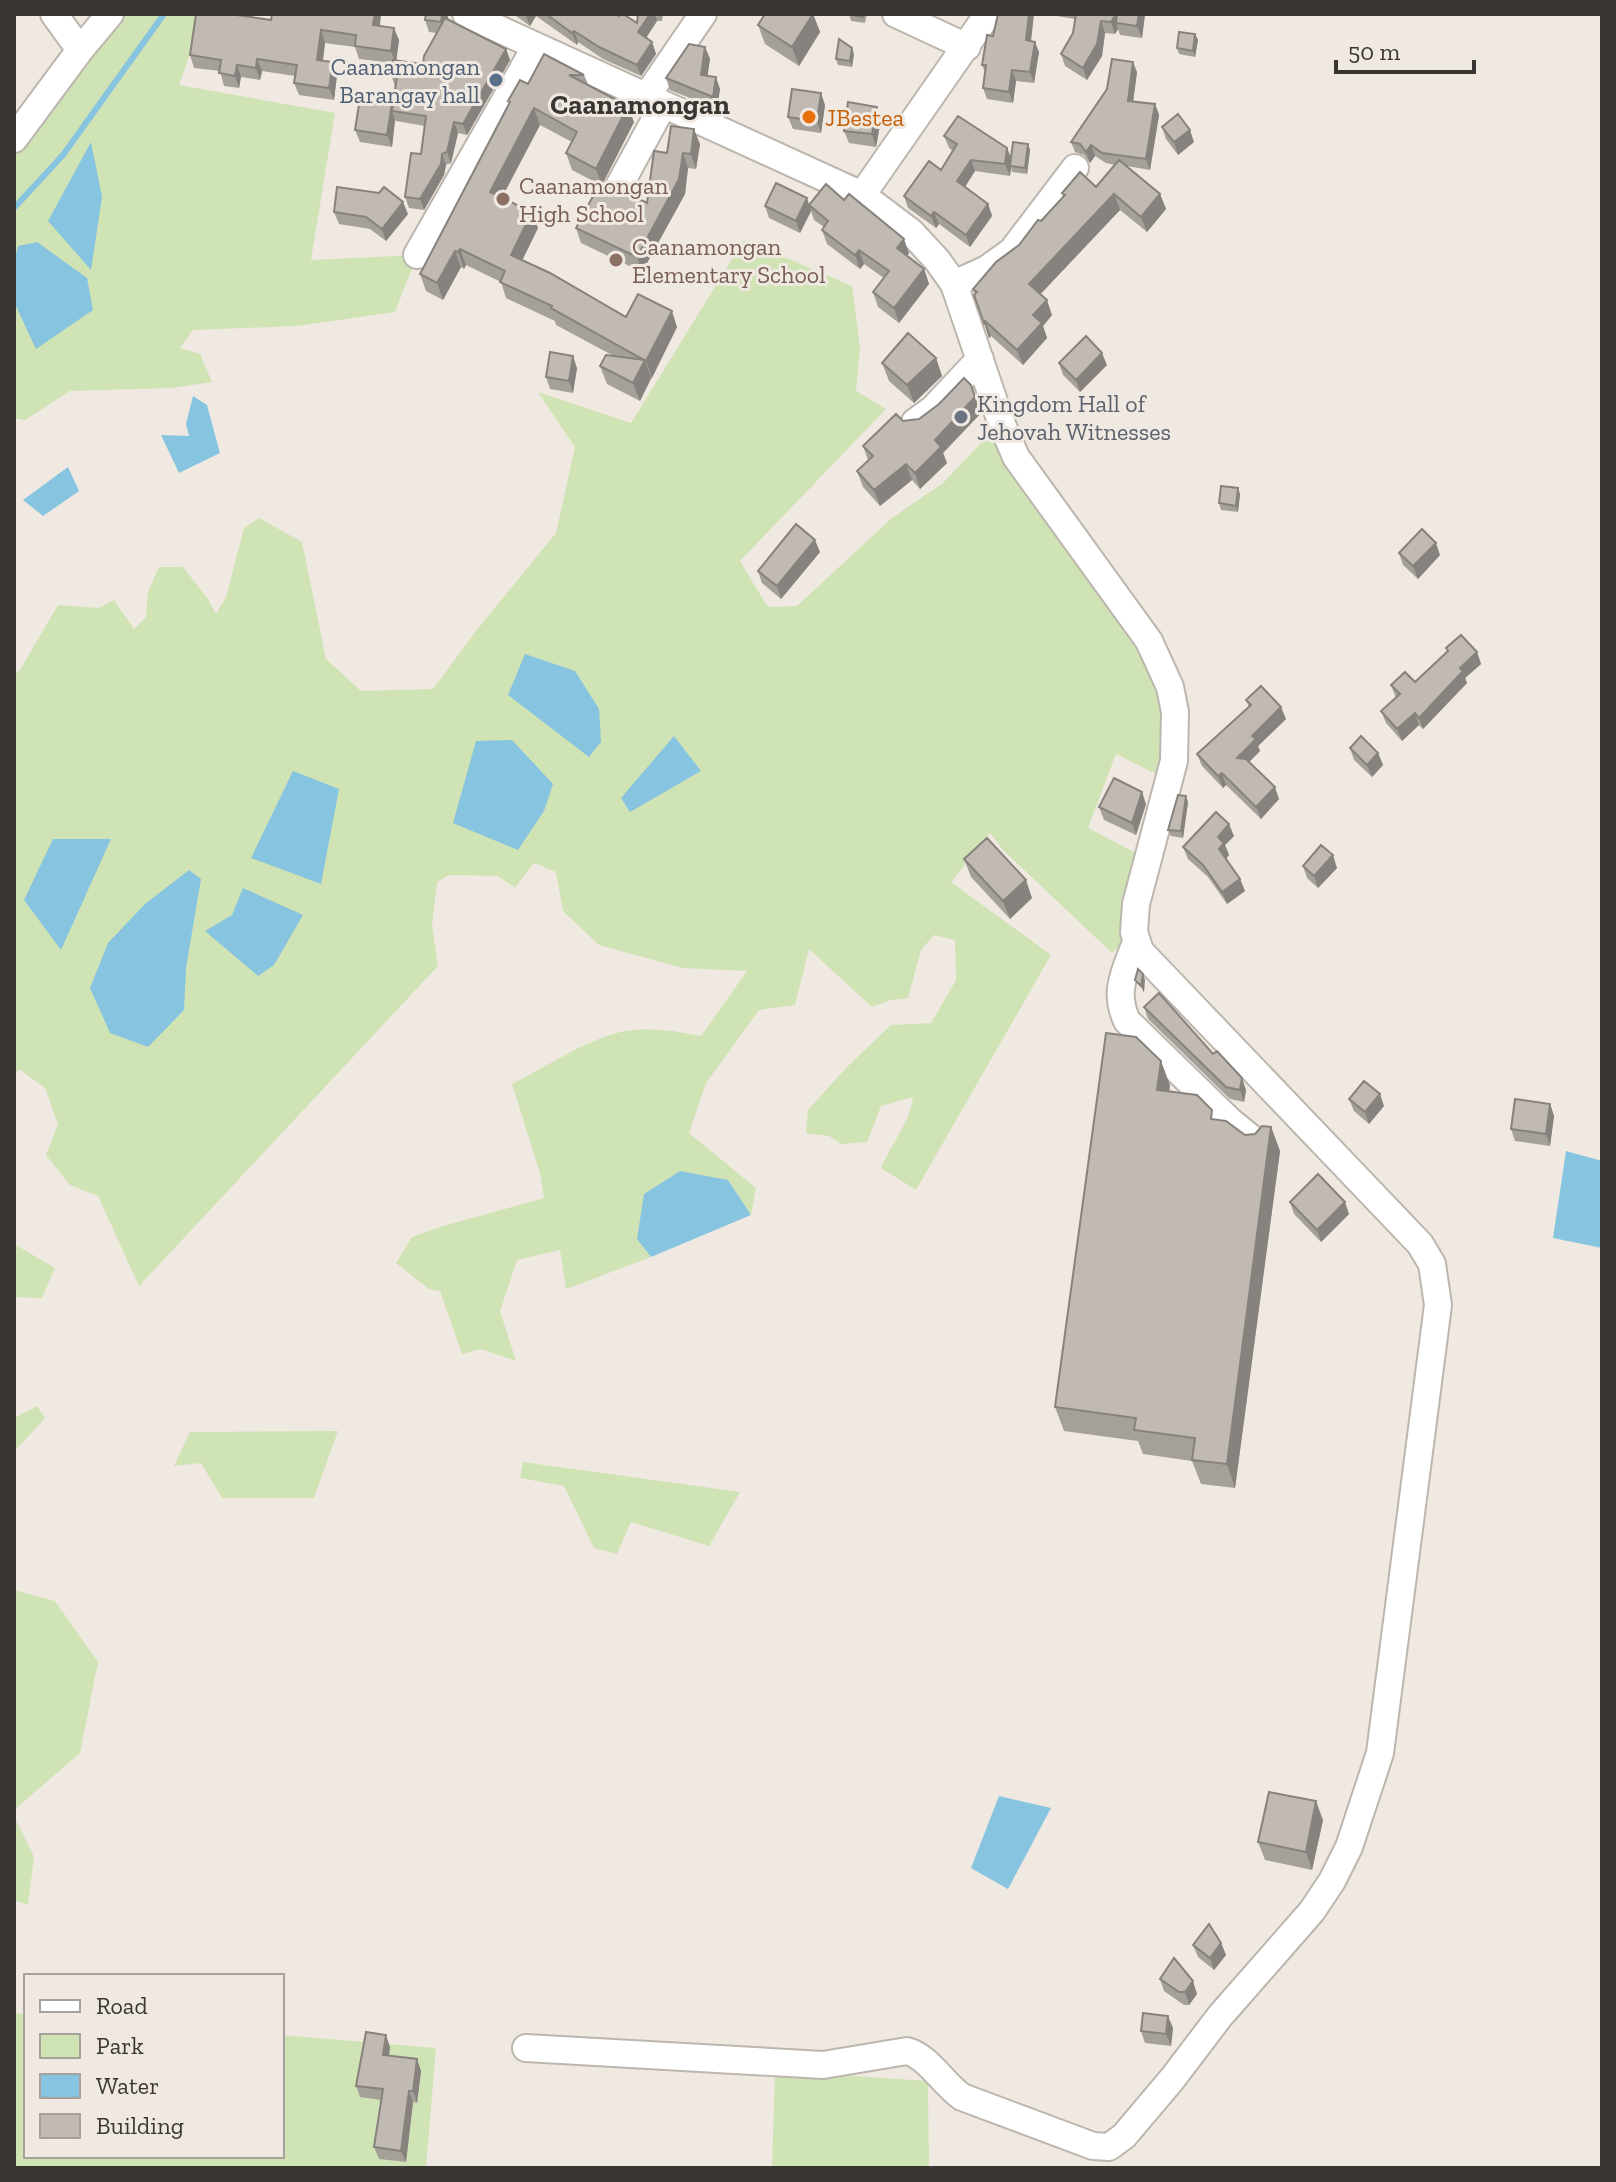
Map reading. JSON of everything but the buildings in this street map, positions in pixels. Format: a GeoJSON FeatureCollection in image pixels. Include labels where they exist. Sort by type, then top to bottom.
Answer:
{"type":"FeatureCollection","features":[{"type":"Feature","properties":{"kind":"street"},"geometry":{"type":"LineString","coordinates":[[54,14],[80,50]]}},
{"type":"Feature","properties":{"kind":"street"},"geometry":{"type":"LineString","coordinates":[[14,139],[110,14]]}},
{"type":"Feature","properties":{"kind":"street"},"geometry":{"type":"LineString","coordinates":[[618,188],[655,101],[703,14]]}},
{"type":"Feature","properties":{"kind":"street"},"geometry":{"type":"LineString","coordinates":[[896,14],[967,47]]}},
{"type":"Feature","properties":{"kind":"street"},"geometry":{"type":"LineString","coordinates":[[862,195],[988,14]]}},
{"type":"Feature","properties":{"kind":"street"},"geometry":{"type":"LineString","coordinates":[[484,18],[536,46],[862,195],[911,232],[937,260],[954,284],[1016,457],[1149,641],[1170,687],[1175,712],[1174,761],[1133,918],[1140,951],[1428,1253],[1438,1305],[1380,1753],[1354,1833],[1332,1881],[1312,1911],[1220,2016],[1124,2136],[1109,2147],[1093,2146],[962,2097],[948,2087],[918,2054],[907,2051],[823,2065],[526,2048]]}},
{"type":"Feature","properties":{"kind":"street"},"geometry":{"type":"LineString","coordinates":[[417,255],[536,46]]}},
{"type":"Feature","properties":{"kind":"street"},"geometry":{"type":"LineString","coordinates":[[954,284],[987,269],[1012,251],[1075,168]]}},
{"type":"Feature","properties":{"kind":"street"},"geometry":{"type":"LineString","coordinates":[[915,422],[933,409],[980,359]]}},
{"type":"Feature","properties":{"kind":"street"},"geometry":{"type":"LineString","coordinates":[[1136,942],[1120,987],[1120,1006],[1127,1021],[1230,1121],[1257,1143]]}},
{"type":"Feature","properties":{"kind":"green space"},"geometry":{"type":"Polygon","coordinates":[[[108,14],[204,14],[179,85],[335,113],[311,260],[417,255],[395,312],[297,326],[193,330],[180,348],[200,354],[212,382],[172,388],[70,391],[25,420],[14,418],[14,138],[108,14]]]}},
{"type":"Feature","properties":{"kind":"green space"},"geometry":{"type":"Polygon","coordinates":[[[744,240],[852,286],[860,348],[856,391],[886,409],[740,561],[768,607],[797,606],[892,518],[943,483],[1001,422],[1172,698],[1170,781],[1116,754],[1088,828],[1146,858],[1134,932],[1112,953],[1003,850],[990,833],[951,882],[1051,955],[916,1190],[881,1168],[904,1124],[913,1097],[881,1106],[867,1142],[841,1144],[829,1136],[806,1133],[808,1110],[891,1025],[931,1023],[956,980],[955,940],[934,935],[921,950],[908,998],[872,1007],[809,949],[795,1005],[759,1010],[706,1083],[689,1133],[756,1188],[751,1215],[728,1180],[637,1239],[651,1257],[566,1289],[560,1250],[517,1260],[500,1311],[516,1361],[481,1349],[462,1354],[440,1291],[429,1289],[396,1263],[412,1237],[544,1198],[540,1173],[512,1084],[578,1048],[620,1032],[650,1029],[701,1036],[747,971],[683,968],[599,945],[563,911],[556,872],[534,863],[515,888],[498,876],[449,875],[437,882],[432,925],[438,966],[139,1286],[98,1196],[70,1185],[46,1155],[58,1124],[45,1088],[19,1069],[14,1075],[14,675],[20,670],[58,605],[99,608],[114,600],[134,629],[146,617],[148,592],[159,567],[183,567],[216,614],[226,597],[244,528],[259,518],[302,542],[326,659],[361,691],[433,689],[556,533],[575,447],[538,392],[631,423],[744,240]]]}},
{"type":"Feature","properties":{"kind":"green space"},"geometry":{"type":"Polygon","coordinates":[[[14,1244],[55,1268],[42,1298],[14,1297],[14,1244]]]}},
{"type":"Feature","properties":{"kind":"green space"},"geometry":{"type":"Polygon","coordinates":[[[37,1406],[45,1418],[14,1452],[14,1418],[37,1406]]]}},
{"type":"Feature","properties":{"kind":"green space"},"geometry":{"type":"Polygon","coordinates":[[[338,1431],[314,1498],[222,1498],[201,1463],[174,1466],[190,1432],[338,1431]]]}},
{"type":"Feature","properties":{"kind":"green space"},"geometry":{"type":"Polygon","coordinates":[[[523,1462],[740,1492],[709,1546],[631,1522],[617,1554],[594,1548],[564,1486],[520,1478],[523,1462]]]}},
{"type":"Feature","properties":{"kind":"green space"},"geometry":{"type":"Polygon","coordinates":[[[14,1590],[55,1601],[98,1662],[80,1753],[14,1810],[14,1590]]]}},
{"type":"Feature","properties":{"kind":"green space"},"geometry":{"type":"Polygon","coordinates":[[[14,1816],[34,1857],[28,1905],[14,1900],[14,1816]]]}},
{"type":"Feature","properties":{"kind":"green space"},"geometry":{"type":"Polygon","coordinates":[[[14,2013],[24,2014],[24,2158],[284,2158],[284,2035],[436,2048],[426,2168],[14,2168],[14,2013]]]}},
{"type":"Feature","properties":{"kind":"green space"},"geometry":{"type":"Polygon","coordinates":[[[775,2071],[928,2081],[929,2168],[772,2168],[775,2071]]]}},
{"type":"Feature","properties":{"kind":"water"},"geometry":{"type":"Polygon","coordinates":[[[91,142],[102,197],[91,270],[48,221],[91,142]]]}},
{"type":"Feature","properties":{"kind":"water"},"geometry":{"type":"Polygon","coordinates":[[[37,242],[87,278],[93,310],[36,349],[14,302],[14,263],[18,246],[37,242]]]}},
{"type":"Feature","properties":{"kind":"water"},"geometry":{"type":"Polygon","coordinates":[[[193,396],[207,405],[220,453],[179,473],[161,435],[189,436],[186,424],[193,396]]]}},
{"type":"Feature","properties":{"kind":"water"},"geometry":{"type":"Polygon","coordinates":[[[68,467],[79,491],[43,516],[23,500],[68,467]]]}},
{"type":"Feature","properties":{"kind":"water"},"geometry":{"type":"Polygon","coordinates":[[[525,654],[575,671],[599,709],[601,742],[589,757],[508,695],[525,654]]]}},
{"type":"Feature","properties":{"kind":"water"},"geometry":{"type":"Polygon","coordinates":[[[674,736],[701,771],[630,812],[621,798],[674,736]]]}},
{"type":"Feature","properties":{"kind":"water"},"geometry":{"type":"Polygon","coordinates":[[[512,740],[553,784],[544,811],[518,850],[453,823],[476,741],[512,740]]]}},
{"type":"Feature","properties":{"kind":"water"},"geometry":{"type":"Polygon","coordinates":[[[293,771],[339,789],[321,884],[251,858],[293,771]]]}},
{"type":"Feature","properties":{"kind":"water"},"geometry":{"type":"Polygon","coordinates":[[[53,839],[111,839],[61,950],[24,900],[53,839]]]}},
{"type":"Feature","properties":{"kind":"water"},"geometry":{"type":"Polygon","coordinates":[[[189,870],[201,879],[186,968],[184,1010],[148,1047],[110,1033],[90,988],[108,943],[145,904],[189,870]]]}},
{"type":"Feature","properties":{"kind":"water"},"geometry":{"type":"Polygon","coordinates":[[[243,888],[303,915],[274,965],[258,976],[205,931],[232,915],[243,888]]]}},
{"type":"Feature","properties":{"kind":"water"},"geometry":{"type":"Polygon","coordinates":[[[1566,1151],[1602,1161],[1602,1248],[1553,1238],[1566,1151]]]}},
{"type":"Feature","properties":{"kind":"water"},"geometry":{"type":"Polygon","coordinates":[[[680,1171],[728,1180],[751,1215],[651,1257],[637,1239],[644,1194],[680,1171]]]}},
{"type":"Feature","properties":{"kind":"water"},"geometry":{"type":"Polygon","coordinates":[[[999,1796],[1051,1808],[1008,1889],[971,1868],[999,1796]]]}},
{"type":"Feature","properties":{"kind":"waterway"},"geometry":{"type":"LineString","coordinates":[[14,208],[63,155],[164,14]]}},
{"type":"Feature","properties":{"kind":"place","name":"Caanamongan Barangay hall"},"geometry":{"type":"Point","coordinates":[496,80]}},
{"type":"Feature","properties":{"kind":"place","name":"JBestea"},"geometry":{"type":"Point","coordinates":[809,117]}},
{"type":"Feature","properties":{"kind":"place","name":"Caanamongan High School"},"geometry":{"type":"Point","coordinates":[503,199]}},
{"type":"Feature","properties":{"kind":"place","name":"Caanamongan Elementary School"},"geometry":{"type":"Point","coordinates":[616,260]}},
{"type":"Feature","properties":{"kind":"place","name":"Kingdom Hall of Jehovah Witnesses"},"geometry":{"type":"Point","coordinates":[961,417]}},
{"type":"Feature","properties":{"kind":"district","name":"Caanamongan"},"geometry":{"type":"Point","coordinates":[640,104]}}]}
